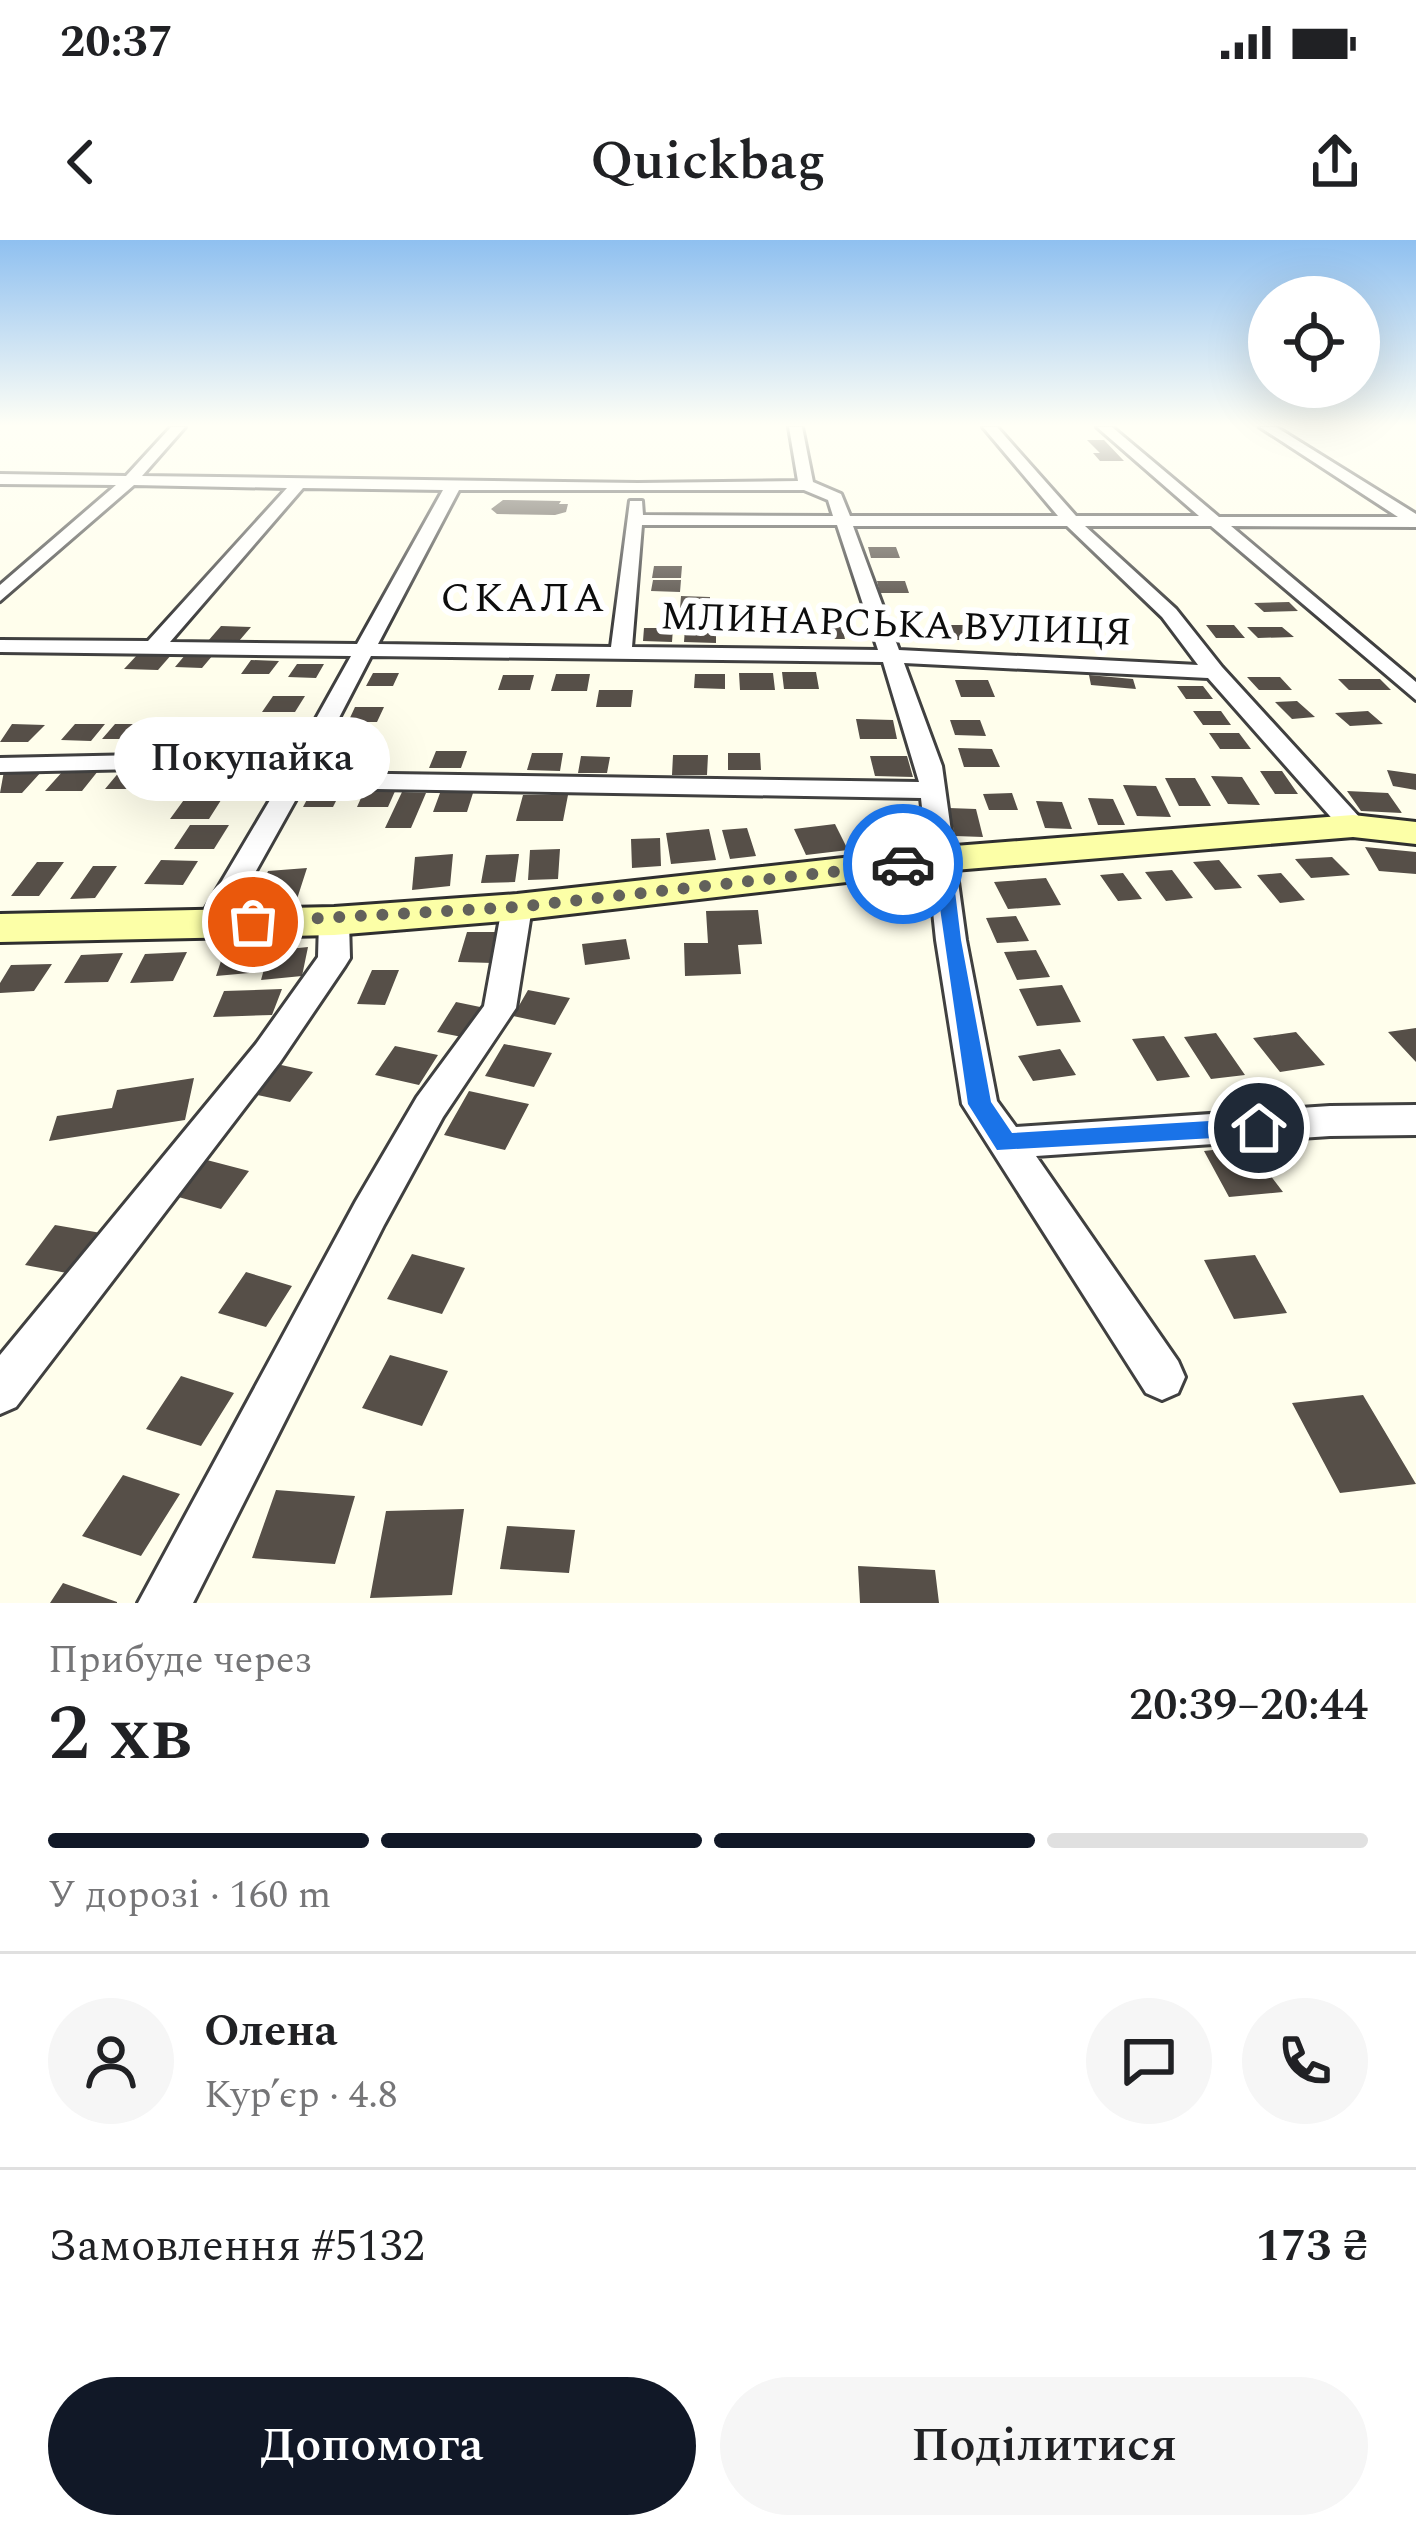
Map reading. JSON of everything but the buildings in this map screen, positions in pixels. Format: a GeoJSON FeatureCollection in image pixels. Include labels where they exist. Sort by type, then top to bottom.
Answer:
{"type":"FeatureCollection","features":[{"type":"Feature","properties":{"kind":"street"},"geometry":{"type":"LineString","coordinates":[[0,595],[119,491]]}},
{"type":"Feature","properties":{"kind":"street"},"geometry":{"type":"LineString","coordinates":[[153,648],[292,491]]}},
{"type":"Feature","properties":{"kind":"street"},"geometry":{"type":"LineString","coordinates":[[212,923],[451,491]]}},
{"type":"Feature","properties":{"kind":"street"},"geometry":{"type":"LineString","coordinates":[[621,653],[638,491]]}},
{"type":"Feature","properties":{"kind":"street"},"geometry":{"type":"LineString","coordinates":[[820,491],[835,497],[930,766],[951,940],[980,1104],[1162,1377]]}},
{"type":"Feature","properties":{"kind":"street"},"geometry":{"type":"LineString","coordinates":[[1044,491],[1169,614],[1214,672],[1353,826]]}},
{"type":"Feature","properties":{"kind":"street"},"geometry":{"type":"LineString","coordinates":[[1178,491],[1416,693]]}},
{"type":"Feature","properties":{"kind":"street"},"geometry":{"type":"LineString","coordinates":[[1367,491],[1416,522]]}},
{"type":"Feature","properties":{"kind":"street"},"geometry":{"type":"LineString","coordinates":[[634,520],[1416,522]]}},
{"type":"Feature","properties":{"kind":"street","name":"МЛИНАРСЬКА ВУЛИЦЯ"},"geometry":{"type":"LineString","coordinates":[[0,646],[892,656],[1214,672]]}},
{"type":"Feature","properties":{"kind":"street"},"geometry":{"type":"LineString","coordinates":[[0,765],[278,759],[318,780],[930,790]]}},
{"type":"Feature","properties":{"kind":"street"},"geometry":{"type":"LineString","coordinates":[[0,928],[334,921],[517,907],[942,859],[1353,826],[1416,833]]}},
{"type":"Feature","properties":{"kind":"street"},"geometry":{"type":"LineString","coordinates":[[166,1603],[370,1213],[430,1107],[500,1008],[517,907]]}},
{"type":"Feature","properties":{"kind":"street"},"geometry":{"type":"LineString","coordinates":[[0,1391],[268,1053],[334,958],[334,921]]}},
{"type":"Feature","properties":{"kind":"street"},"geometry":{"type":"LineString","coordinates":[[1006,1143],[1330,1120],[1416,1120]]}},
{"type":"Feature","properties":{"kind":"way so far"},"geometry":{"type":"LineString","coordinates":[[253,922],[517,907],[903,864]]}},
{"type":"Feature","properties":{"kind":"place","name":"Покупайка"},"geometry":{"type":"Point","coordinates":[253,922]}},
{"type":"Feature","properties":{"kind":"district","name":"СКАЛА"},"geometry":{"type":"Point","coordinates":[524,598]}},
{"type":"Feature","properties":{"kind":"route"},"geometry":{"type":"LineString","coordinates":[[903,864],[942,859],[980,1104],[1006,1143],[1259,1128]]}}]}
